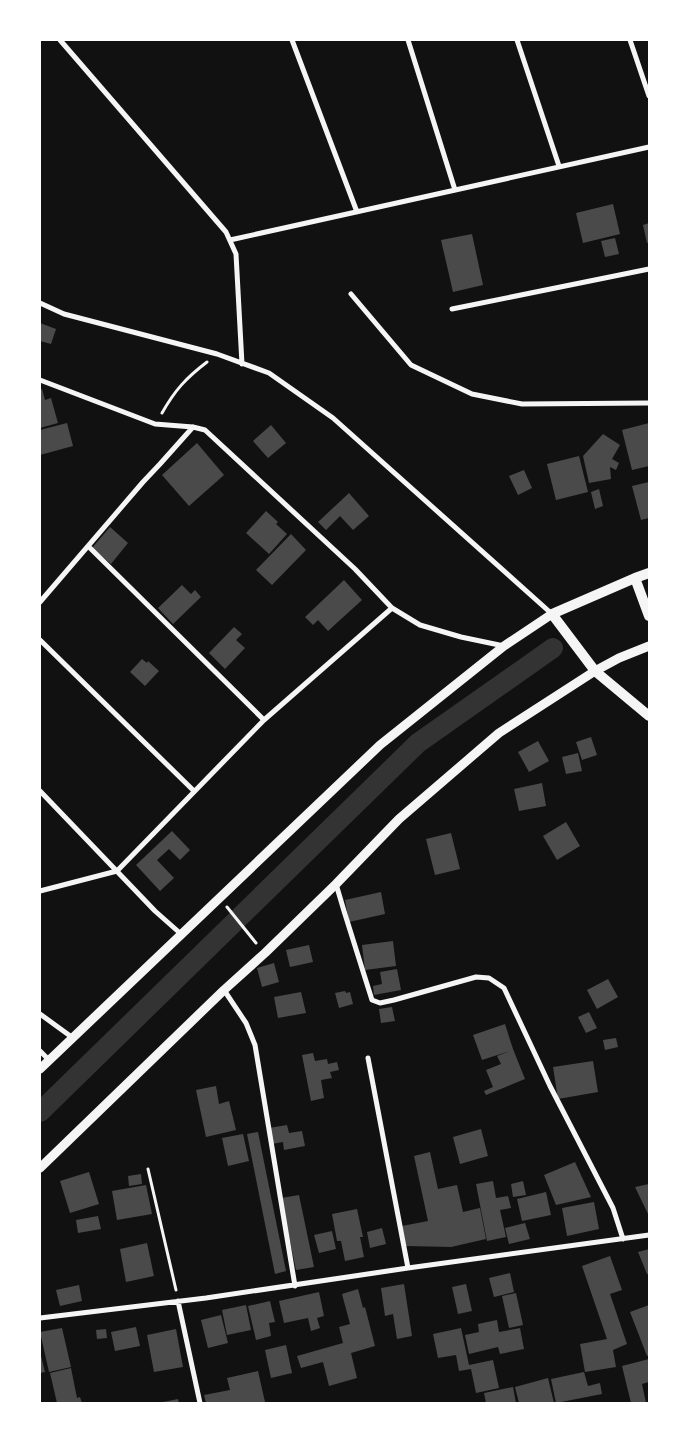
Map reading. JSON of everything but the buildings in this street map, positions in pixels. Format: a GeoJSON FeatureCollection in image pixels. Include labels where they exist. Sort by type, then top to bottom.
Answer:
{"type":"FeatureCollection","features":[{"type":"Feature","properties":{"kind":"main road"},"geometry":{"type":"LineString","coordinates":[[649,574],[635,578],[552,614],[595,670],[649,716]]}},
{"type":"Feature","properties":{"kind":"main road"},"geometry":{"type":"LineString","coordinates":[[635,578],[649,616]]}},
{"type":"Feature","properties":{"kind":"street"},"geometry":{"type":"LineString","coordinates":[[60,40],[226,232],[236,254],[242,364]]}},
{"type":"Feature","properties":{"kind":"street"},"geometry":{"type":"LineString","coordinates":[[292,40],[357,212]]}},
{"type":"Feature","properties":{"kind":"street"},"geometry":{"type":"LineString","coordinates":[[408,40],[455,190]]}},
{"type":"Feature","properties":{"kind":"street"},"geometry":{"type":"LineString","coordinates":[[517,40],[560,166]]}},
{"type":"Feature","properties":{"kind":"street"},"geometry":{"type":"LineString","coordinates":[[630,40],[649,96]]}},
{"type":"Feature","properties":{"kind":"street"},"geometry":{"type":"LineString","coordinates":[[230,240],[649,146]]}},
{"type":"Feature","properties":{"kind":"street"},"geometry":{"type":"LineString","coordinates":[[452,309],[649,271]]}},
{"type":"Feature","properties":{"kind":"street"},"geometry":{"type":"LineString","coordinates":[[351,294],[411,365],[472,394],[522,404],[649,403]]}},
{"type":"Feature","properties":{"kind":"street"},"geometry":{"type":"LineString","coordinates":[[40,303],[64,314],[217,354],[269,373],[333,418],[552,614],[504,646],[380,745],[40,1068]]}},
{"type":"Feature","properties":{"kind":"street"},"geometry":{"type":"LineString","coordinates":[[40,380],[156,424],[193,427],[205,430],[355,569],[392,608],[420,625],[461,637],[504,646]]}},
{"type":"Feature","properties":{"kind":"street"},"geometry":{"type":"LineString","coordinates":[[40,602],[193,427]]}},
{"type":"Feature","properties":{"kind":"street"},"geometry":{"type":"LineString","coordinates":[[88,546],[264,720]]}},
{"type":"Feature","properties":{"kind":"street"},"geometry":{"type":"LineString","coordinates":[[40,891],[117,870],[264,720],[392,608]]}},
{"type":"Feature","properties":{"kind":"street"},"geometry":{"type":"LineString","coordinates":[[40,640],[194,791]]}},
{"type":"Feature","properties":{"kind":"street"},"geometry":{"type":"LineString","coordinates":[[40,1168],[224,990],[265,954],[399,820],[499,733],[595,670],[649,646]]}},
{"type":"Feature","properties":{"kind":"street"},"geometry":{"type":"LineString","coordinates":[[40,790],[155,911],[181,934]]}},
{"type":"Feature","properties":{"kind":"street"},"geometry":{"type":"LineString","coordinates":[[336,884],[372,1000],[380,1003],[394,1000],[476,977],[489,978],[504,988],[550,1086],[612,1208],[623,1239]]}},
{"type":"Feature","properties":{"kind":"street"},"geometry":{"type":"LineString","coordinates":[[224,990],[246,1024],[255,1045],[295,1286]]}},
{"type":"Feature","properties":{"kind":"street"},"geometry":{"type":"LineString","coordinates":[[40,1014],[73,1038]]}},
{"type":"Feature","properties":{"kind":"street"},"geometry":{"type":"LineString","coordinates":[[40,1051],[49,1060]]}},
{"type":"Feature","properties":{"kind":"street"},"geometry":{"type":"LineString","coordinates":[[368,1058],[408,1268]]}},
{"type":"Feature","properties":{"kind":"street"},"geometry":{"type":"LineString","coordinates":[[40,1318],[295,1286],[408,1268],[649,1236]]}},
{"type":"Feature","properties":{"kind":"street"},"geometry":{"type":"LineString","coordinates":[[178,1301],[200,1403]]}},
{"type":"Feature","properties":{"kind":"path"},"geometry":{"type":"LineString","coordinates":[[156,424],[170,399],[189,375],[217,354]]}},
{"type":"Feature","properties":{"kind":"path"},"geometry":{"type":"LineString","coordinates":[[228,909],[265,954]]}},
{"type":"Feature","properties":{"kind":"path"},"geometry":{"type":"LineString","coordinates":[[148,1169],[178,1301]]}},
{"type":"Feature","properties":{"kind":"waterway"},"geometry":{"type":"LineString","coordinates":[[40,1112],[418,743],[553,648]]}}]}
